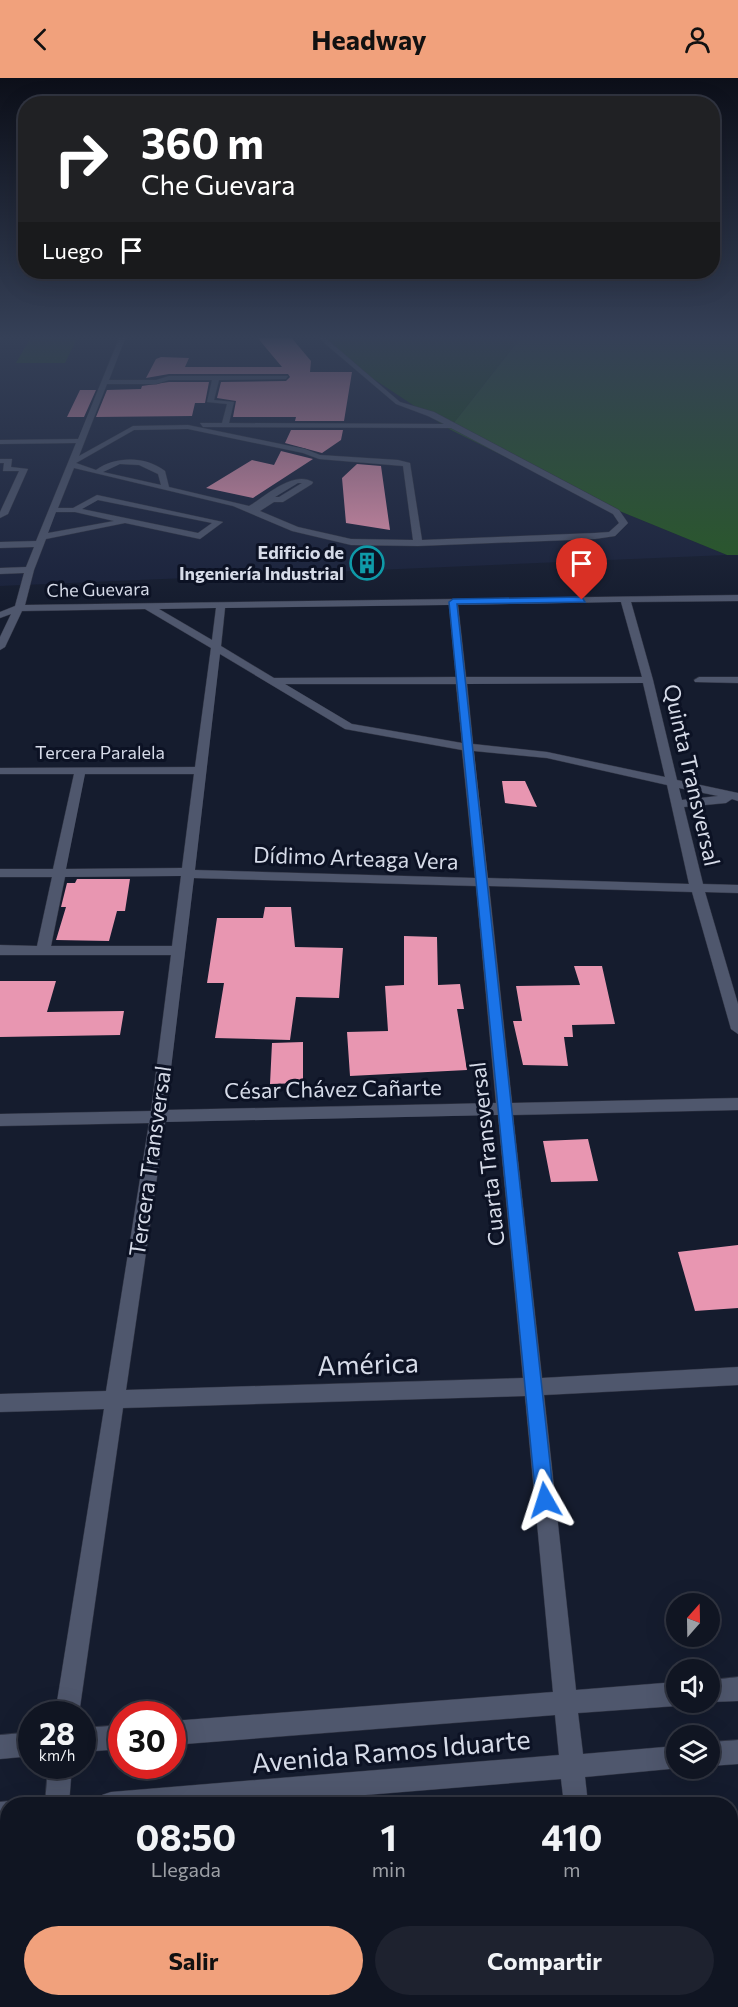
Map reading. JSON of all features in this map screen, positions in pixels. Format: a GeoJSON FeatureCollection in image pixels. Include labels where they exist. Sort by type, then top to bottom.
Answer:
{"type":"FeatureCollection","features":[{"type":"Feature","properties":{"kind":"street"},"geometry":{"type":"LineString","coordinates":[[0,647],[19,608],[29,570],[87,426]]}},
{"type":"Feature","properties":{"kind":"street"},"geometry":{"type":"LineString","coordinates":[[72,463],[133,428],[200,426]]}},
{"type":"Feature","properties":{"kind":"street"},"geometry":{"type":"LineString","coordinates":[[72,463],[78,469],[165,487],[252,510],[295,530],[330,538],[376,543],[595,536],[612,534],[624,523],[616,512],[454,426]]}},
{"type":"Feature","properties":{"kind":"street"},"geometry":{"type":"LineString","coordinates":[[188,427],[305,451],[319,457],[398,462],[407,465],[418,543]]}},
{"type":"Feature","properties":{"kind":"street"},"geometry":{"type":"LineString","coordinates":[[0,442],[80,444]]}},
{"type":"Feature","properties":{"kind":"street"},"geometry":{"type":"LineString","coordinates":[[0,448],[80,444]]}},
{"type":"Feature","properties":{"kind":"street"},"geometry":{"type":"LineString","coordinates":[[0,461],[9,461],[3,469]]}},
{"type":"Feature","properties":{"kind":"street"},"geometry":{"type":"LineString","coordinates":[[97,473],[111,464],[122,462],[156,468],[162,473],[165,487]]}},
{"type":"Feature","properties":{"kind":"street"},"geometry":{"type":"LineString","coordinates":[[0,515],[4,514],[24,469],[3,469]]}},
{"type":"Feature","properties":{"kind":"street"},"geometry":{"type":"LineString","coordinates":[[63,486],[86,477],[113,475]]}},
{"type":"Feature","properties":{"kind":"street"},"geometry":{"type":"LineString","coordinates":[[297,480],[309,482],[280,500],[273,499],[252,510],[297,480]]}},
{"type":"Feature","properties":{"kind":"street"},"geometry":{"type":"LineString","coordinates":[[53,510],[75,510],[200,536],[219,522],[97,497],[75,510]]}},
{"type":"Feature","properties":{"kind":"street"},"geometry":{"type":"LineString","coordinates":[[0,545],[41,541],[129,521]]}},
{"type":"Feature","properties":{"kind":"street"},"geometry":{"type":"LineString","coordinates":[[0,571],[29,570]]}},
{"type":"Feature","properties":{"kind":"street","name":"Che Guevara"},"geometry":{"type":"LineString","coordinates":[[0,615],[19,608],[738,598]]}},
{"type":"Feature","properties":{"kind":"street","name":"Quinta Transversal"},"geometry":{"type":"LineString","coordinates":[[625,599],[674,784],[697,888],[738,1029]]}},
{"type":"Feature","properties":{"kind":"street","name":"Cuarta Transversal"},"geometry":{"type":"LineString","coordinates":[[453,602],[575,1797]]}},
{"type":"Feature","properties":{"kind":"street","name":"Tercera Transversal"},"geometry":{"type":"LineString","coordinates":[[69,1701],[158,1115],[221,605]]}},
{"type":"Feature","properties":{"kind":"street"},"geometry":{"type":"LineString","coordinates":[[147,606],[349,727],[467,747],[547,755],[738,798]]}},
{"type":"Feature","properties":{"kind":"street"},"geometry":{"type":"LineString","coordinates":[[699,680],[738,680]]}},
{"type":"Feature","properties":{"kind":"street"},"geometry":{"type":"LineString","coordinates":[[274,681],[648,681]]}},
{"type":"Feature","properties":{"kind":"street","name":"Tercera Paralela"},"geometry":{"type":"LineString","coordinates":[[0,771],[201,770]]}},
{"type":"Feature","properties":{"kind":"street"},"geometry":{"type":"LineString","coordinates":[[43,949],[61,872],[80,771]]}},
{"type":"Feature","properties":{"kind":"street"},"geometry":{"type":"LineString","coordinates":[[678,804],[738,798]]}},
{"type":"Feature","properties":{"kind":"street","name":"Dídimo Arteaga Vera"},"geometry":{"type":"LineString","coordinates":[[0,873],[188,873],[738,889]]}},
{"type":"Feature","properties":{"kind":"street"},"geometry":{"type":"LineString","coordinates":[[0,950],[178,951]]}},
{"type":"Feature","properties":{"kind":"street","name":"César Chávez Cañarte"},"geometry":{"type":"LineString","coordinates":[[0,1120],[738,1104]]}},
{"type":"Feature","properties":{"kind":"street","name":"América"},"geometry":{"type":"LineString","coordinates":[[0,1403],[533,1387],[738,1376]]}},
{"type":"Feature","properties":{"kind":"street"},"geometry":{"type":"LineString","coordinates":[[720,1690],[738,1689]]}},
{"type":"Feature","properties":{"kind":"street","name":"Avenida Ramos Iduarte"},"geometry":{"type":"LineString","coordinates":[[186,1732],[666,1695]]}},
{"type":"Feature","properties":{"kind":"street"},"geometry":{"type":"LineString","coordinates":[[0,1747],[18,1745]]}},
{"type":"Feature","properties":{"kind":"street"},"geometry":{"type":"LineString","coordinates":[[720,1753],[738,1752]]}},
{"type":"Feature","properties":{"kind":"street","name":"Avenida Ramos Iduarte"},"geometry":{"type":"LineString","coordinates":[[198,1797],[666,1759]]}},
{"type":"Feature","properties":{"kind":"street"},"geometry":{"type":"LineString","coordinates":[[58,1797],[59,1779]]}},
{"type":"Feature","properties":{"kind":"shaded area"},"geometry":{"type":"Polygon","coordinates":[[[0,426],[445,426],[590,499],[727,555],[0,586],[0,426]]]}},
{"type":"Feature","properties":{"kind":"green space"},"geometry":{"type":"Polygon","coordinates":[[[451,426],[738,426],[738,555],[727,555],[590,499],[449,429],[451,426]]]}},
{"type":"Feature","properties":{"kind":"building"},"geometry":{"type":"Polygon","coordinates":[[[291,430],[343,430],[341,440],[322,453],[285,443],[291,430]]]}},
{"type":"Feature","properties":{"kind":"building"},"geometry":{"type":"Polygon","coordinates":[[[281,451],[313,459],[253,498],[206,488],[252,460],[274,465],[281,451]]]}},
{"type":"Feature","properties":{"kind":"building"},"geometry":{"type":"Polygon","coordinates":[[[357,464],[381,466],[390,530],[346,523],[342,478],[357,464]]]}},
{"type":"Feature","properties":{"kind":"building"},"geometry":{"type":"Polygon","coordinates":[[[502,781],[525,781],[537,807],[505,803],[502,781]]]}},
{"type":"Feature","properties":{"kind":"building"},"geometry":{"type":"Polygon","coordinates":[[[77,879],[130,879],[125,911],[117,911],[109,941],[56,940],[66,907],[61,907],[67,883],[75,883],[77,879]]]}},
{"type":"Feature","properties":{"kind":"building"},"geometry":{"type":"Polygon","coordinates":[[[265,907],[291,907],[295,947],[343,948],[339,998],[296,997],[290,1040],[215,1038],[224,983],[207,983],[217,918],[263,918],[265,907]]]}},
{"type":"Feature","properties":{"kind":"building"},"geometry":{"type":"Polygon","coordinates":[[[404,936],[437,937],[438,985],[460,984],[464,1009],[457,1009],[467,1070],[350,1076],[347,1032],[388,1031],[385,986],[404,985],[404,936]]]}},
{"type":"Feature","properties":{"kind":"building"},"geometry":{"type":"Polygon","coordinates":[[[574,966],[602,966],[615,1024],[572,1025],[573,1037],[564,1037],[568,1066],[523,1065],[513,1021],[522,1021],[516,986],[580,985],[574,966]]]}},
{"type":"Feature","properties":{"kind":"building"},"geometry":{"type":"Polygon","coordinates":[[[0,981],[56,981],[47,1012],[124,1011],[120,1035],[0,1037],[0,981]]]}},
{"type":"Feature","properties":{"kind":"building"},"geometry":{"type":"Polygon","coordinates":[[[303,1042],[303,1083],[270,1084],[272,1043],[303,1042]]]}},
{"type":"Feature","properties":{"kind":"building"},"geometry":{"type":"Polygon","coordinates":[[[588,1139],[598,1181],[551,1182],[543,1141],[588,1139]]]}},
{"type":"Feature","properties":{"kind":"building"},"geometry":{"type":"Polygon","coordinates":[[[738,1245],[738,1308],[695,1311],[678,1252],[738,1245]]]}},
{"type":"Feature","properties":{"kind":"place","name":"Edificio de Ingeniería Industrial"},"geometry":{"type":"Point","coordinates":[367,563]}},
{"type":"Feature","properties":{"kind":"route"},"geometry":{"type":"LineString","coordinates":[[545,1500],[453,602],[582,600]]}}]}
